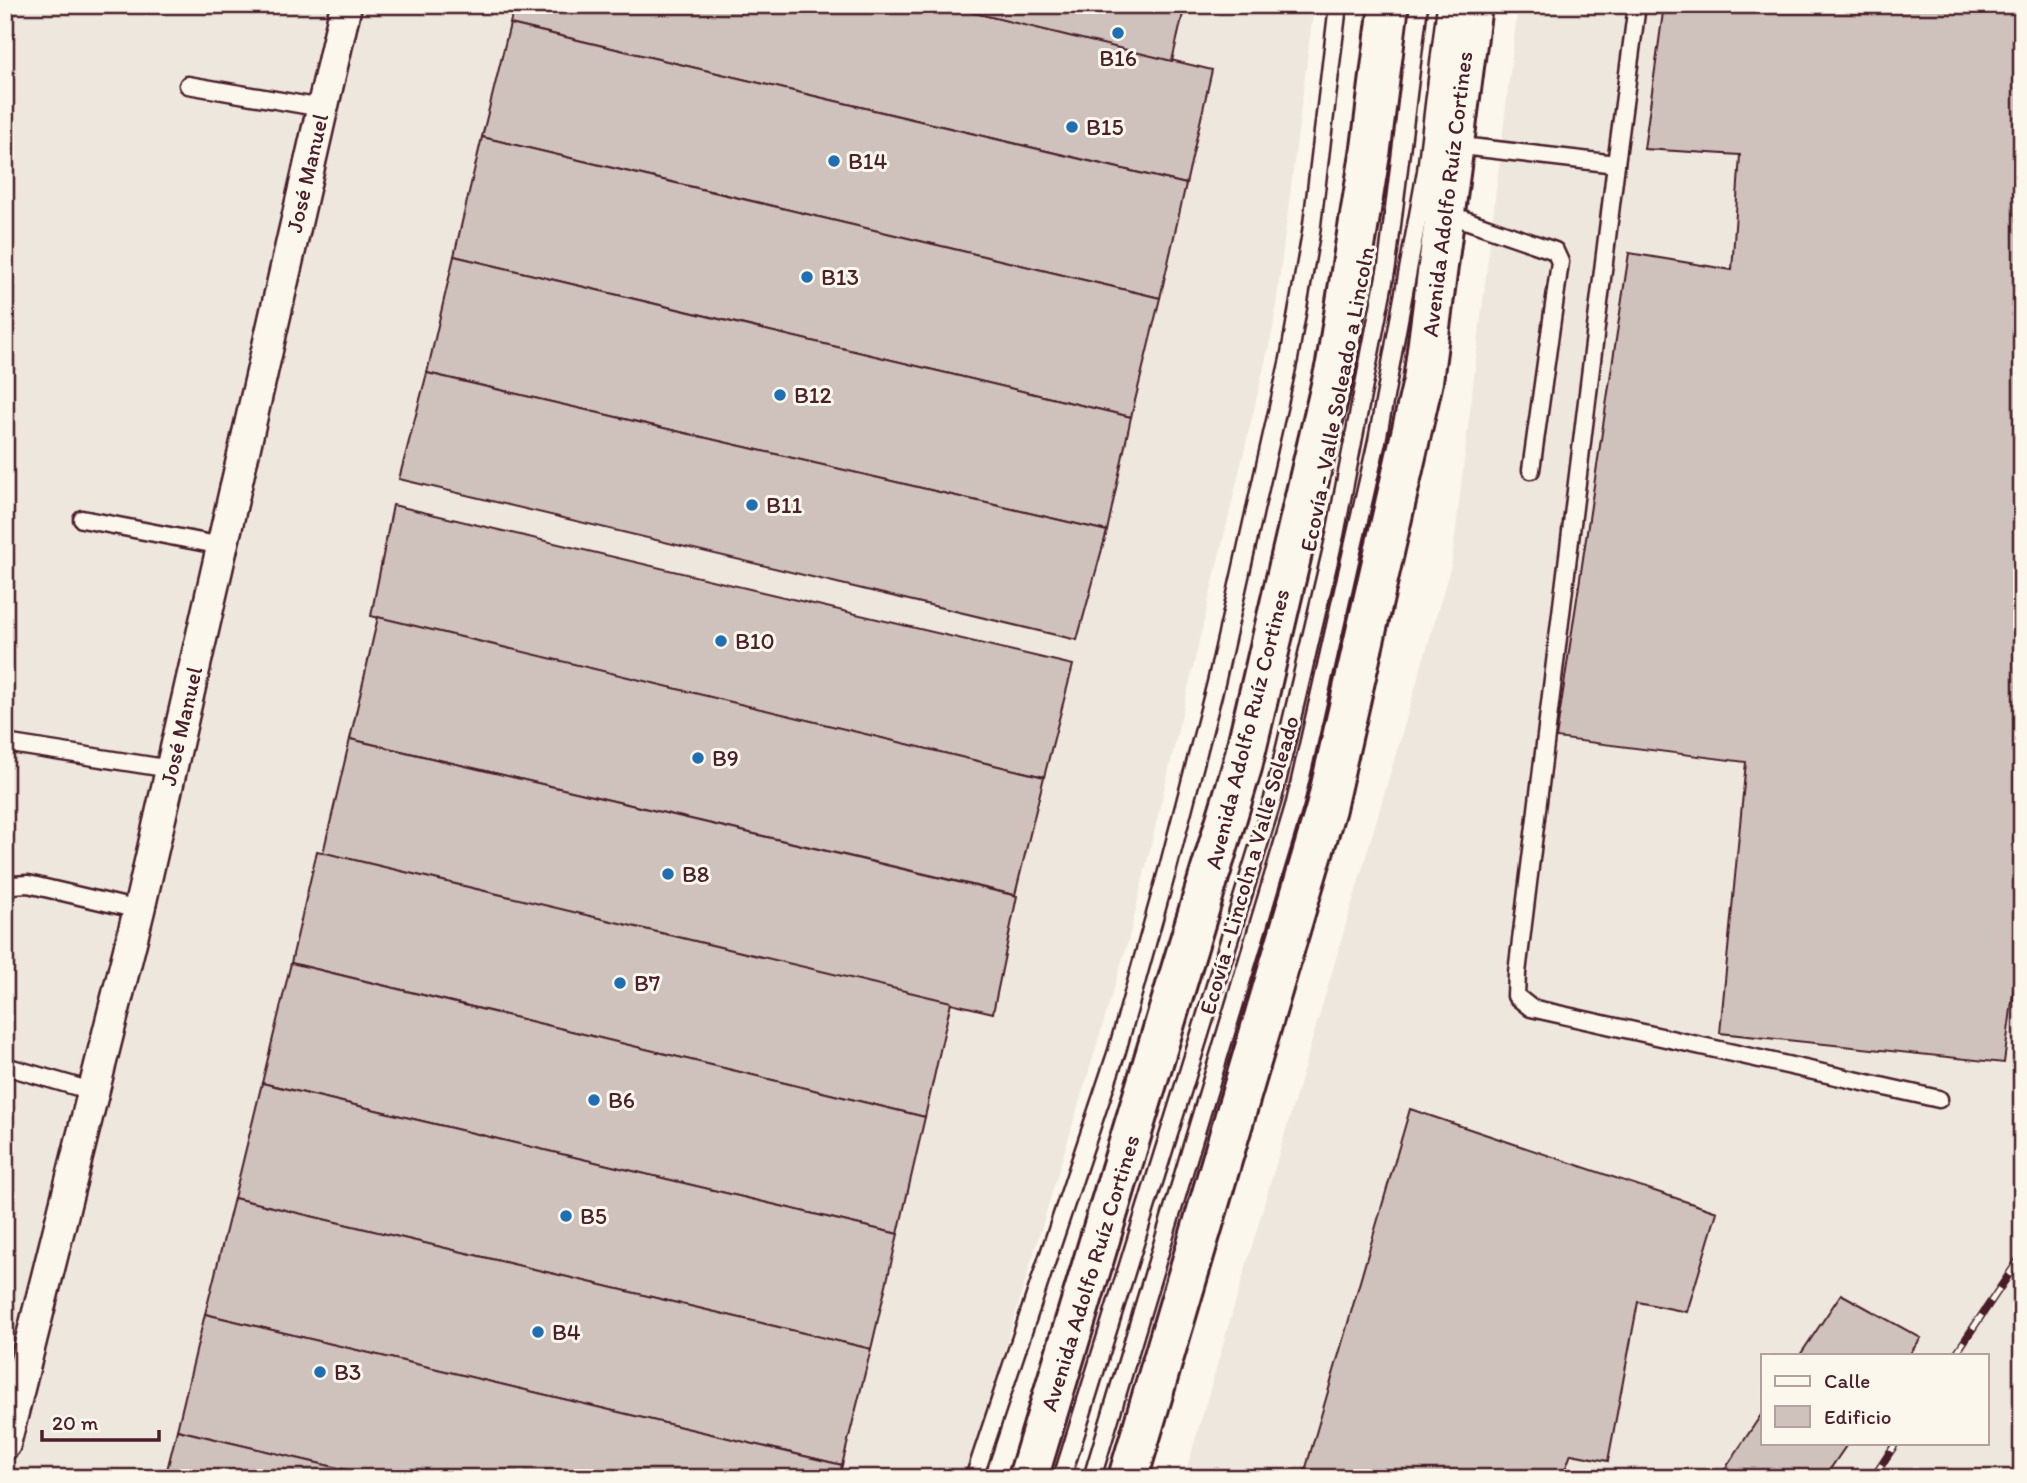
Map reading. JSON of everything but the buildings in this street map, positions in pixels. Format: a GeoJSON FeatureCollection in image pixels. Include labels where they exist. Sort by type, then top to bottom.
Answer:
{"type":"FeatureCollection","features":[{"type":"Feature","properties":{"kind":"main road","name":"Avenida Adolfo Ruíz Cortines"},"geometry":{"type":"LineString","coordinates":[[1028,1478],[1242,767],[1336,363],[1371,148],[1389,5]]}},
{"type":"Feature","properties":{"kind":"main road","name":"Avenida Adolfo Ruíz Cortines"},"geometry":{"type":"LineString","coordinates":[[1128,1478],[1326,808],[1423,381],[1472,5]]}},
{"type":"Feature","properties":{"kind":"street","name":"José Manuel"},"geometry":{"type":"LineString","coordinates":[[5,1444],[139,910],[346,5]]}},
{"type":"Feature","properties":{"kind":"lane"},"geometry":{"type":"LineString","coordinates":[[974,1478],[1117,1051],[1216,683],[1293,334],[1311,233],[1338,5]]}},
{"type":"Feature","properties":{"kind":"lane","name":"Ecovía - Valle Soleado a Lincoln"},"geometry":{"type":"LineString","coordinates":[[1062,1478],[1273,799],[1335,535],[1387,266],[1419,5]]}},
{"type":"Feature","properties":{"kind":"lane","name":"Ecovía - Lincoln a Valle Soleado"},"geometry":{"type":"LineString","coordinates":[[1092,1478],[1295,803],[1377,441],[1426,171],[1446,5]]}},
{"type":"Feature","properties":{"kind":"lane"},"geometry":{"type":"LineString","coordinates":[[1637,5],[1516,996],[1531,1008],[1939,1099]]}},
{"type":"Feature","properties":{"kind":"lane"},"geometry":{"type":"LineString","coordinates":[[188,85],[322,108]]}},
{"type":"Feature","properties":{"kind":"lane"},"geometry":{"type":"LineString","coordinates":[[1454,145],[1616,164]]}},
{"type":"Feature","properties":{"kind":"lane"},"geometry":{"type":"LineString","coordinates":[[1445,213],[1555,251],[1560,262],[1531,470]]}},
{"type":"Feature","properties":{"kind":"lane"},"geometry":{"type":"LineString","coordinates":[[82,519],[222,546]]}},
{"type":"Feature","properties":{"kind":"lane"},"geometry":{"type":"LineString","coordinates":[[5,743],[172,769]]}},
{"type":"Feature","properties":{"kind":"lane"},"geometry":{"type":"LineString","coordinates":[[5,892],[12,886],[28,884],[139,910]]}},
{"type":"Feature","properties":{"kind":"lane"},"geometry":{"type":"LineString","coordinates":[[5,1066],[95,1092]]}},
{"type":"Feature","properties":{"kind":"shaded area"},"geometry":{"type":"Polygon","coordinates":[[[7,5],[1314,5],[1273,329],[1129,938],[966,1478],[5,1478],[7,5]]]}},
{"type":"Feature","properties":{"kind":"shaded area"},"geometry":{"type":"Polygon","coordinates":[[[1518,5],[2022,5],[2022,1478],[1184,1478],[1452,562],[1518,5]]]}},
{"type":"Feature","properties":{"kind":"railway"},"geometry":{"type":"LineString","coordinates":[[1956,1354],[2022,1255]]}},
{"type":"Feature","properties":{"kind":"railway"},"geometry":{"type":"LineString","coordinates":[[1873,1478],[1895,1444]]}},
{"type":"Feature","properties":{"kind":"place","name":"B16"},"geometry":{"type":"Point","coordinates":[1118,33]}},
{"type":"Feature","properties":{"kind":"place","name":"B15"},"geometry":{"type":"Point","coordinates":[1072,127]}},
{"type":"Feature","properties":{"kind":"place","name":"B14"},"geometry":{"type":"Point","coordinates":[834,161]}},
{"type":"Feature","properties":{"kind":"place","name":"B13"},"geometry":{"type":"Point","coordinates":[807,277]}},
{"type":"Feature","properties":{"kind":"place","name":"B12"},"geometry":{"type":"Point","coordinates":[780,395]}},
{"type":"Feature","properties":{"kind":"place","name":"B11"},"geometry":{"type":"Point","coordinates":[752,505]}},
{"type":"Feature","properties":{"kind":"place","name":"B10"},"geometry":{"type":"Point","coordinates":[721,641]}},
{"type":"Feature","properties":{"kind":"place","name":"B9"},"geometry":{"type":"Point","coordinates":[698,758]}},
{"type":"Feature","properties":{"kind":"place","name":"B8"},"geometry":{"type":"Point","coordinates":[668,874]}},
{"type":"Feature","properties":{"kind":"place","name":"B7"},"geometry":{"type":"Point","coordinates":[620,983]}},
{"type":"Feature","properties":{"kind":"place","name":"B6"},"geometry":{"type":"Point","coordinates":[594,1100]}},
{"type":"Feature","properties":{"kind":"place","name":"B5"},"geometry":{"type":"Point","coordinates":[566,1216]}},
{"type":"Feature","properties":{"kind":"place","name":"B4"},"geometry":{"type":"Point","coordinates":[538,1332]}},
{"type":"Feature","properties":{"kind":"place","name":"B3"},"geometry":{"type":"Point","coordinates":[320,1372]}}]}
